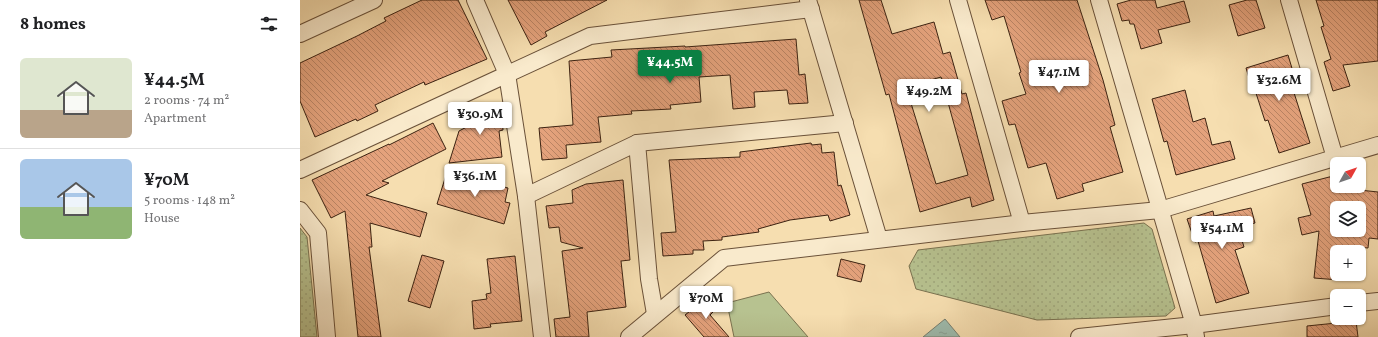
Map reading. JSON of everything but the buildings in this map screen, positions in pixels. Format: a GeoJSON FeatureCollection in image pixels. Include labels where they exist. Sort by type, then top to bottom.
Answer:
{"type":"FeatureCollection","features":[{"type":"Feature","properties":{"kind":"street"},"geometry":{"type":"LineString","coordinates":[[300,34],[374,0]]}},
{"type":"Feature","properties":{"kind":"street"},"geometry":{"type":"LineString","coordinates":[[475,0],[507,74],[526,196],[542,337]]}},
{"type":"Feature","properties":{"kind":"street"},"geometry":{"type":"LineString","coordinates":[[958,0],[1022,223]]}},
{"type":"Feature","properties":{"kind":"street"},"geometry":{"type":"LineString","coordinates":[[1099,0],[1195,331]]}},
{"type":"Feature","properties":{"kind":"street"},"geometry":{"type":"LineString","coordinates":[[1289,0],[1335,157]]}},
{"type":"Feature","properties":{"kind":"street"},"geometry":{"type":"LineString","coordinates":[[300,170],[590,36],[809,4],[879,239]]}},
{"type":"Feature","properties":{"kind":"street"},"geometry":{"type":"LineString","coordinates":[[526,196],[637,143],[844,123]]}},
{"type":"Feature","properties":{"kind":"street"},"geometry":{"type":"LineString","coordinates":[[637,143],[650,279],[655,314]]}},
{"type":"Feature","properties":{"kind":"street"},"geometry":{"type":"LineString","coordinates":[[1338,157],[1378,145]]}},
{"type":"Feature","properties":{"kind":"street"},"geometry":{"type":"LineString","coordinates":[[629,337],[724,258],[1022,223],[1160,210],[1330,159]]}},
{"type":"Feature","properties":{"kind":"street"},"geometry":{"type":"LineString","coordinates":[[300,210],[318,233],[327,337]]}},
{"type":"Feature","properties":{"kind":"street"},"geometry":{"type":"LineString","coordinates":[[1366,302],[1378,301]]}},
{"type":"Feature","properties":{"kind":"street"},"geometry":{"type":"LineString","coordinates":[[1079,337],[1195,331],[1330,307]]}},
{"type":"Feature","properties":{"kind":"green space"},"geometry":{"type":"Polygon","coordinates":[[[1144,223],[1152,229],[1175,308],[1166,316],[1037,320],[916,289],[909,266],[918,250],[1144,223]]]}},
{"type":"Feature","properties":{"kind":"green space"},"geometry":{"type":"Polygon","coordinates":[[[300,228],[307,237],[317,337],[300,337],[300,228]]]}},
{"type":"Feature","properties":{"kind":"green space"},"geometry":{"type":"Polygon","coordinates":[[[769,292],[808,337],[734,337],[727,303],[769,292]]]}},
{"type":"Feature","properties":{"kind":"water"},"geometry":{"type":"Polygon","coordinates":[[[945,319],[960,337],[923,337],[945,319]]]}}]}
